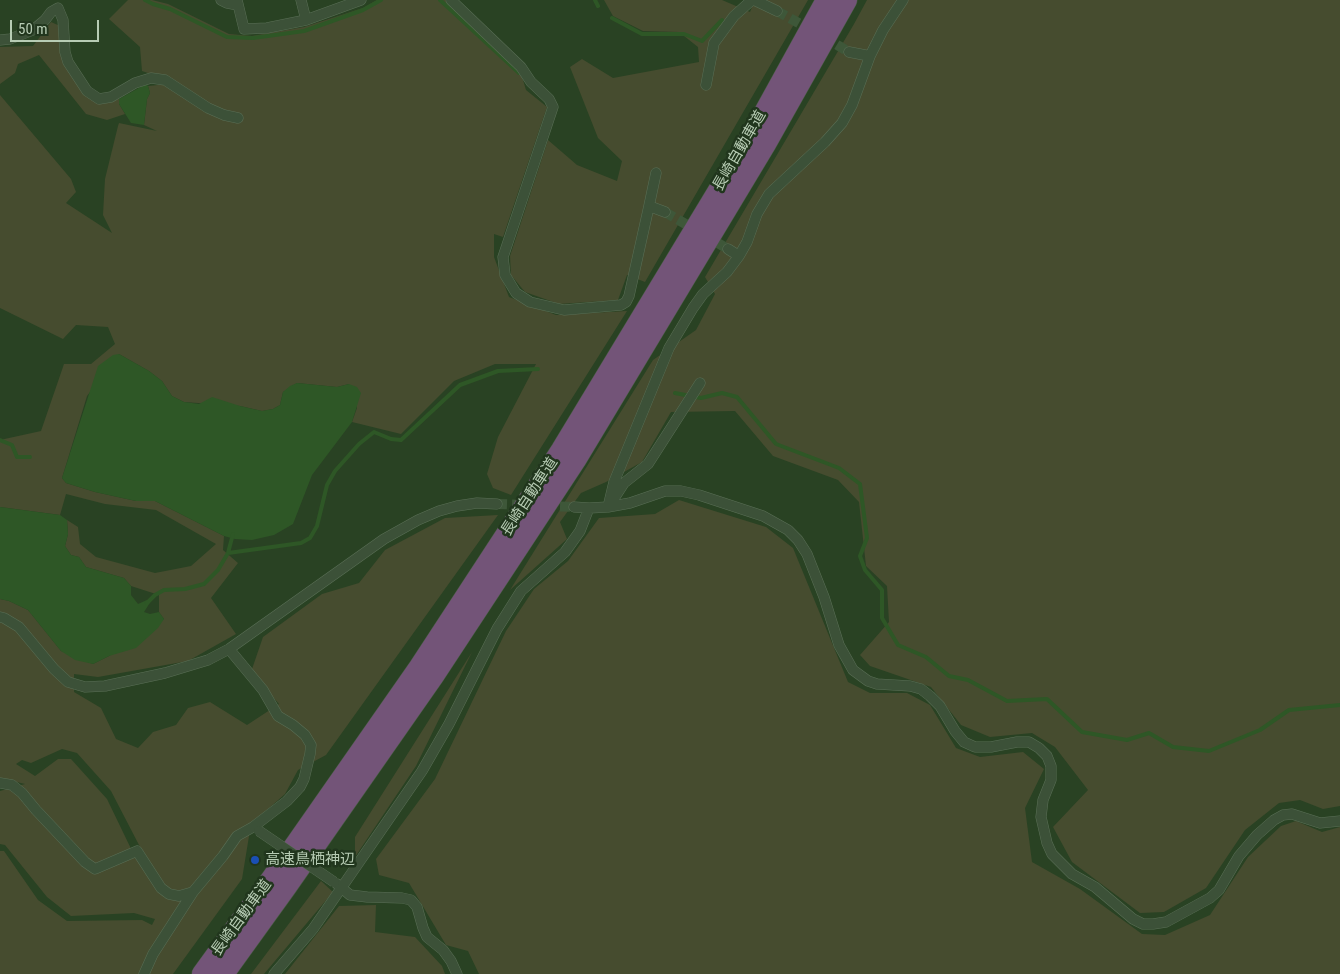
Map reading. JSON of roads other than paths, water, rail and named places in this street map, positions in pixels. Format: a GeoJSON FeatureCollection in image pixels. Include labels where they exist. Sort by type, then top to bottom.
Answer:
{"type":"FeatureCollection","features":[{"type":"Feature","properties":{"kind":"highway","name":"長崎自動車道"},"geometry":{"type":"LineString","coordinates":[[202,974],[271,879],[419,667],[561,450],[751,136],[826,0]]}},
{"type":"Feature","properties":{"kind":"highway","name":"長崎自動車道"},"geometry":{"type":"LineString","coordinates":[[224,974],[434,676],[576,460],[766,144],[847,0]]}},
{"type":"Feature","properties":{"kind":"street"},"geometry":{"type":"LineString","coordinates":[[221,0],[227,3],[238,2],[244,29],[267,28],[306,20],[361,0]]}},
{"type":"Feature","properties":{"kind":"street"},"geometry":{"type":"LineString","coordinates":[[301,0],[306,20]]}},
{"type":"Feature","properties":{"kind":"street"},"geometry":{"type":"LineString","coordinates":[[450,0],[521,67],[531,82],[549,99],[553,107],[503,258],[505,275],[516,293],[530,302],[564,310],[621,305],[626,302],[629,296],[656,173]]}},
{"type":"Feature","properties":{"kind":"street"},"geometry":{"type":"LineString","coordinates":[[706,85],[714,43],[734,16],[753,0],[777,10]]}},
{"type":"Feature","properties":{"kind":"street"},"geometry":{"type":"LineString","coordinates":[[608,507],[614,482],[669,348],[703,294],[727,272],[739,256],[747,242],[756,214],[769,194],[825,142],[842,123],[852,105],[870,56],[883,30],[903,0]]}},
{"type":"Feature","properties":{"kind":"street"},"geometry":{"type":"LineString","coordinates":[[0,40],[10,39],[33,30],[45,20],[56,4]]}},
{"type":"Feature","properties":{"kind":"street"},"geometry":{"type":"LineString","coordinates":[[56,4],[63,20],[65,52],[68,62],[87,91],[99,100],[111,98],[134,83],[151,78],[166,80],[208,108],[224,115],[238,118]]}},
{"type":"Feature","properties":{"kind":"street"},"geometry":{"type":"LineString","coordinates":[[849,52],[870,56]]}},
{"type":"Feature","properties":{"kind":"street"},"geometry":{"type":"LineString","coordinates":[[649,206],[665,212]]}},
{"type":"Feature","properties":{"kind":"street"},"geometry":{"type":"LineString","coordinates":[[728,249],[739,256]]}},
{"type":"Feature","properties":{"kind":"street"},"geometry":{"type":"LineString","coordinates":[[608,507],[624,483],[648,464],[700,383]]}},
{"type":"Feature","properties":{"kind":"street"},"geometry":{"type":"LineString","coordinates":[[574,507],[608,507],[630,503],[665,491],[681,492],[699,495],[762,516],[788,530],[798,540],[807,554],[824,597],[839,646],[854,670],[868,681],[877,684],[910,686],[921,689],[940,706],[964,742],[975,747],[992,747],[1017,742],[1029,742],[1039,748],[1047,756],[1051,766],[1051,780],[1043,800],[1041,817],[1047,843],[1052,854],[1072,874],[1095,887],[1133,919],[1143,924],[1166,922],[1210,898],[1219,890],[1239,856],[1257,835],[1282,815],[1292,814],[1320,823],[1340,821]]}},
{"type":"Feature","properties":{"kind":"street"},"geometry":{"type":"LineString","coordinates":[[0,616],[19,627],[54,669],[68,682],[85,688],[118,684],[188,667],[208,660],[229,649],[384,539],[418,520],[457,506],[477,503],[497,504]]}},
{"type":"Feature","properties":{"kind":"street"},"geometry":{"type":"LineString","coordinates":[[274,974],[313,929],[338,885],[422,772],[449,724],[497,629],[521,591],[565,552],[580,532],[589,508]]}},
{"type":"Feature","properties":{"kind":"street"},"geometry":{"type":"LineString","coordinates":[[144,974],[153,954],[192,892],[237,836],[256,829],[300,788],[304,779],[311,745],[305,735],[278,716],[263,690],[229,649]]}},
{"type":"Feature","properties":{"kind":"street"},"geometry":{"type":"LineString","coordinates":[[0,783],[12,784],[22,793],[85,862],[95,869],[137,851],[162,888],[169,894],[179,896],[192,892]]}},
{"type":"Feature","properties":{"kind":"street"},"geometry":{"type":"LineString","coordinates":[[256,829],[350,895],[411,900],[417,907],[422,928],[427,937],[443,950],[457,974]]}},
{"type":"Feature","properties":{"kind":"waterway"},"geometry":{"type":"LineString","coordinates":[[145,0],[170,9],[227,37],[253,38],[304,31],[363,10],[381,0]]}},
{"type":"Feature","properties":{"kind":"waterway"},"geometry":{"type":"LineString","coordinates":[[440,0],[519,73]]}},
{"type":"Feature","properties":{"kind":"waterway"},"geometry":{"type":"LineString","coordinates":[[595,0],[598,6]]}},
{"type":"Feature","properties":{"kind":"waterway"},"geometry":{"type":"LineString","coordinates":[[612,18],[642,34],[684,34],[702,41],[722,20]]}},
{"type":"Feature","properties":{"kind":"waterway"},"geometry":{"type":"LineString","coordinates":[[147,603],[164,590],[185,589],[204,584],[218,570],[228,553],[301,543],[310,538],[317,526],[327,485],[335,471],[359,444],[374,432],[391,439],[401,440],[460,385],[498,371],[538,369]]}},
{"type":"Feature","properties":{"kind":"waterway"},"geometry":{"type":"LineString","coordinates":[[675,393],[701,398],[722,393],[737,397],[776,444],[839,468],[860,484],[867,538],[860,556],[865,570],[882,590],[882,618],[898,645],[926,657],[949,676],[968,680],[1007,701],[1047,699],[1082,732],[1127,740],[1149,733],[1173,747],[1209,751],[1260,730],[1289,710],[1340,705]]}},
{"type":"Feature","properties":{"kind":"waterway"},"geometry":{"type":"LineString","coordinates":[[0,440],[12,445],[17,457],[30,457]]}},
{"type":"Feature","properties":{"kind":"waterway"},"geometry":{"type":"LineString","coordinates":[[228,553],[233,534]]}},
{"type":"Feature","properties":{"kind":"tunnel"},"geometry":{"type":"LineString","coordinates":[[777,11],[811,30]]}},
{"type":"Feature","properties":{"kind":"tunnel"},"geometry":{"type":"LineString","coordinates":[[824,37],[849,52]]}},
{"type":"Feature","properties":{"kind":"tunnel"},"geometry":{"type":"LineString","coordinates":[[665,212],[728,249]]}},
{"type":"Feature","properties":{"kind":"tunnel"},"geometry":{"type":"LineString","coordinates":[[497,504],[525,505]]}},
{"type":"Feature","properties":{"kind":"tunnel"},"geometry":{"type":"LineString","coordinates":[[545,506],[574,507]]}},
{"type":"Feature","properties":{"kind":"place","name":"高速鳥栖神辺"},"geometry":{"type":"Point","coordinates":[255,860]}}]}
